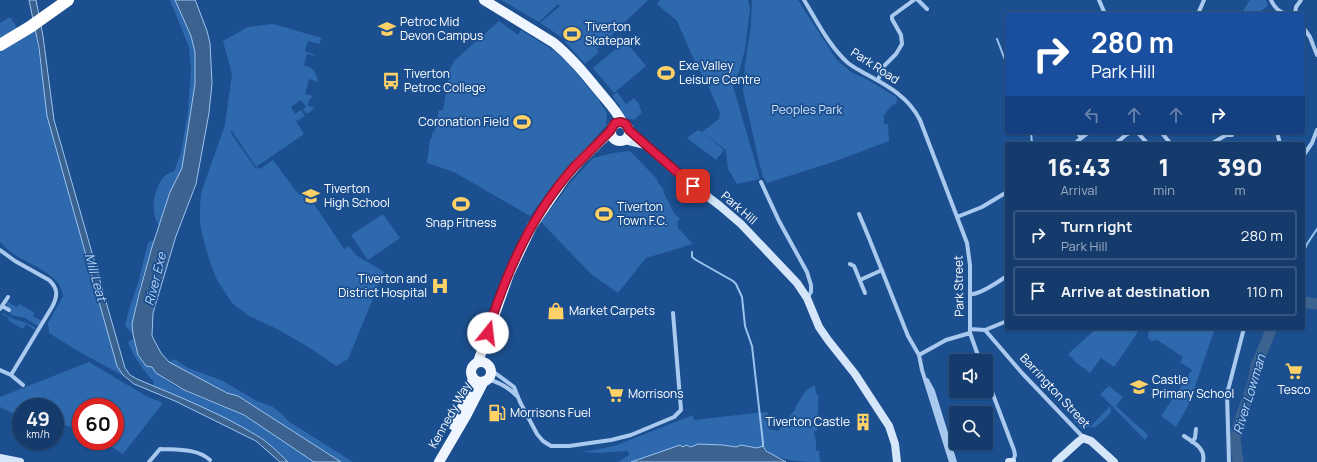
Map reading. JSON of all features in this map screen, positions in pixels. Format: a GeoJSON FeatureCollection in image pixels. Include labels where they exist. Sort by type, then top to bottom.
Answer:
{"type":"FeatureCollection","features":[{"type":"Feature","properties":{"kind":"highway"},"geometry":{"type":"LineString","coordinates":[[5,42],[68,0]]}},
{"type":"Feature","properties":{"kind":"main road"},"geometry":{"type":"LineString","coordinates":[[484,0],[554,42],[583,71],[615,110],[619,127],[629,136],[621,140],[612,136],[619,127]]}},
{"type":"Feature","properties":{"kind":"main road","name":"Kennedy Way"},"geometry":{"type":"LineString","coordinates":[[478,362],[509,274],[532,226],[548,200],[565,178],[588,154],[619,127]]}},
{"type":"Feature","properties":{"kind":"main road","name":"Kennedy Way"},"geometry":{"type":"LineString","coordinates":[[588,154],[621,140]]}},
{"type":"Feature","properties":{"kind":"main road","name":"Kennedy Way"},"geometry":{"type":"LineString","coordinates":[[439,462],[466,416],[488,374],[488,333]]}},
{"type":"Feature","properties":{"kind":"main road"},"geometry":{"type":"LineString","coordinates":[[478,362],[485,362],[488,374],[478,381],[472,375],[472,369],[478,362]]}},
{"type":"Feature","properties":{"kind":"main road","name":"Kennedy Way"},"geometry":{"type":"LineString","coordinates":[[439,462],[452,429],[470,392],[474,377]]}},
{"type":"Feature","properties":{"kind":"street","name":"Park Road"},"geometry":{"type":"LineString","coordinates":[[804,0],[834,47],[849,64],[898,93],[911,105],[916,113],[957,217]]}},
{"type":"Feature","properties":{"kind":"street"},"geometry":{"type":"LineString","coordinates":[[878,80],[884,66],[896,54],[902,44],[901,35],[892,19],[892,16],[914,0]]}},
{"type":"Feature","properties":{"kind":"street"},"geometry":{"type":"LineString","coordinates":[[918,0],[927,9]]}},
{"type":"Feature","properties":{"kind":"street"},"geometry":{"type":"LineString","coordinates":[[1099,0],[1104,12]]}},
{"type":"Feature","properties":{"kind":"street"},"geometry":{"type":"LineString","coordinates":[[1199,12],[1204,0]]}},
{"type":"Feature","properties":{"kind":"street"},"geometry":{"type":"LineString","coordinates":[[1271,0],[1276,9],[1280,12]]}},
{"type":"Feature","properties":{"kind":"street"},"geometry":{"type":"LineString","coordinates":[[1295,12],[1296,7],[1301,0]]}},
{"type":"Feature","properties":{"kind":"street"},"geometry":{"type":"LineString","coordinates":[[1305,30],[1316,49],[1317,55]]}},
{"type":"Feature","properties":{"kind":"street","name":"Park Hill"},"geometry":{"type":"LineString","coordinates":[[619,127],[646,145],[678,174],[741,224],[798,283],[819,327],[862,383],[889,426],[894,436],[897,462]]}},
{"type":"Feature","properties":{"kind":"street"},"geometry":{"type":"LineString","coordinates":[[1305,153],[1312,143],[1317,130]]}},
{"type":"Feature","properties":{"kind":"street"},"geometry":{"type":"LineString","coordinates":[[1078,134],[1081,138]]}},
{"type":"Feature","properties":{"kind":"street"},"geometry":{"type":"LineString","coordinates":[[1077,142],[1086,134]]}},
{"type":"Feature","properties":{"kind":"street"},"geometry":{"type":"LineString","coordinates":[[1117,142],[1127,134]]}},
{"type":"Feature","properties":{"kind":"street"},"geometry":{"type":"LineString","coordinates":[[1139,134],[1146,142]]}},
{"type":"Feature","properties":{"kind":"street"},"geometry":{"type":"LineString","coordinates":[[1163,134],[1169,142]]}},
{"type":"Feature","properties":{"kind":"street"},"geometry":{"type":"LineString","coordinates":[[1215,142],[1226,135],[1232,135]]}},
{"type":"Feature","properties":{"kind":"street","name":"Park Hill"},"geometry":{"type":"LineString","coordinates":[[621,140],[646,145]]}},
{"type":"Feature","properties":{"kind":"street","name":"Park Hill"},"geometry":{"type":"LineString","coordinates":[[761,182],[779,222],[807,272],[811,285],[811,292],[806,298]]}},
{"type":"Feature","properties":{"kind":"street"},"geometry":{"type":"LineString","coordinates":[[957,217],[982,207],[1005,193]]}},
{"type":"Feature","properties":{"kind":"street"},"geometry":{"type":"LineString","coordinates":[[858,214],[879,262],[908,336],[919,355],[951,462]]}},
{"type":"Feature","properties":{"kind":"street","name":"Park Street"},"geometry":{"type":"LineString","coordinates":[[957,217],[970,254],[970,331]]}},
{"type":"Feature","properties":{"kind":"street"},"geometry":{"type":"LineString","coordinates":[[0,250],[15,261],[48,280],[53,284],[57,293],[57,299],[11,375]]}},
{"type":"Feature","properties":{"kind":"street"},"geometry":{"type":"LineString","coordinates":[[850,264],[854,266],[866,293]]}},
{"type":"Feature","properties":{"kind":"street"},"geometry":{"type":"LineString","coordinates":[[860,280],[882,270]]}},
{"type":"Feature","properties":{"kind":"street"},"geometry":{"type":"LineString","coordinates":[[971,294],[979,292],[1005,277]]}},
{"type":"Feature","properties":{"kind":"street"},"geometry":{"type":"LineString","coordinates":[[8,296],[1,307],[9,310]]}},
{"type":"Feature","properties":{"kind":"street"},"geometry":{"type":"LineString","coordinates":[[488,374],[511,384],[516,391],[517,397],[537,434],[543,441],[551,446],[569,446],[611,440],[631,435],[674,417],[681,410],[673,313]]}},
{"type":"Feature","properties":{"kind":"street"},"geometry":{"type":"LineString","coordinates":[[919,355],[946,340],[970,331],[985,330],[1005,322]]}},
{"type":"Feature","properties":{"kind":"street","name":"Barrington Street"},"geometry":{"type":"LineString","coordinates":[[985,330],[1022,373],[1059,413],[1082,435],[1083,438],[1091,441],[1114,462]]}},
{"type":"Feature","properties":{"kind":"street"},"geometry":{"type":"LineString","coordinates":[[1229,462],[1227,394],[1243,330]]}},
{"type":"Feature","properties":{"kind":"street"},"geometry":{"type":"LineString","coordinates":[[970,331],[978,354]]}},
{"type":"Feature","properties":{"kind":"street"},"geometry":{"type":"LineString","coordinates":[[0,370],[11,375],[23,385]]}},
{"type":"Feature","properties":{"kind":"street"},"geometry":{"type":"LineString","coordinates":[[488,374],[496,382],[517,397]]}},
{"type":"Feature","properties":{"kind":"street"},"geometry":{"type":"LineString","coordinates":[[925,378],[933,391],[955,462]]}},
{"type":"Feature","properties":{"kind":"street"},"geometry":{"type":"LineString","coordinates":[[993,395],[1015,455],[1013,462],[1009,462]]}},
{"type":"Feature","properties":{"kind":"street"},"geometry":{"type":"LineString","coordinates":[[1192,442],[1195,438],[1196,429]]}},
{"type":"Feature","properties":{"kind":"street"},"geometry":{"type":"LineString","coordinates":[[1184,436],[1201,449],[1204,455],[1203,462]]}},
{"type":"Feature","properties":{"kind":"street"},"geometry":{"type":"LineString","coordinates":[[1056,462],[1083,438]]}},
{"type":"Feature","properties":{"kind":"street"},"geometry":{"type":"LineString","coordinates":[[149,462],[160,449],[195,452],[207,457],[210,460]]}},
{"type":"Feature","properties":{"kind":"street"},"geometry":{"type":"LineString","coordinates":[[0,458],[20,462]]}},
{"type":"Feature","properties":{"kind":"green space"},"geometry":{"type":"Polygon","coordinates":[[[170,0],[175,0],[191,36],[195,52],[195,84],[182,168],[170,192],[159,226],[154,214],[154,200],[158,186],[167,174],[174,171],[181,153],[188,112],[191,70],[189,47],[170,0]]]}},
{"type":"Feature","properties":{"kind":"green space"},"geometry":{"type":"Polygon","coordinates":[[[501,0],[648,0],[597,49],[599,52],[585,64],[560,36],[540,23],[560,6],[558,4],[539,22],[501,0]]]}},
{"type":"Feature","properties":{"kind":"green space"},"geometry":{"type":"Polygon","coordinates":[[[660,0],[748,0],[750,9],[745,49],[740,69],[733,86],[760,179],[737,184],[728,169],[726,150],[703,133],[724,150],[716,160],[687,138],[698,130],[702,132],[719,119],[720,113],[677,21],[657,4],[660,0]]]}},
{"type":"Feature","properties":{"kind":"green space","name":"Peoples Park"},"geometry":{"type":"Polygon","coordinates":[[[752,0],[798,0],[836,59],[851,72],[868,80],[896,97],[896,104],[892,105],[884,115],[884,124],[888,124],[889,141],[833,162],[767,183],[763,177],[760,166],[743,91],[745,64],[751,25],[752,0]]]}},
{"type":"Feature","properties":{"kind":"green space"},"geometry":{"type":"Polygon","coordinates":[[[1250,0],[1266,0],[1268,6],[1260,12],[1242,12],[1250,0]]]}},
{"type":"Feature","properties":{"kind":"green space"},"geometry":{"type":"Polygon","coordinates":[[[10,17],[18,29],[0,40],[0,23],[10,17]]]}},
{"type":"Feature","properties":{"kind":"green space","name":"Coronation Field"},"geometry":{"type":"Polygon","coordinates":[[[499,21],[518,35],[521,30],[556,52],[567,62],[598,99],[607,113],[606,126],[558,179],[530,216],[454,172],[427,163],[430,140],[432,138],[432,133],[434,132],[439,110],[443,110],[450,69],[454,61],[499,21]]]}},
{"type":"Feature","properties":{"kind":"green space"},"geometry":{"type":"Polygon","coordinates":[[[273,24],[322,38],[319,44],[308,41],[305,51],[315,55],[307,54],[304,65],[314,71],[317,78],[318,82],[309,79],[305,94],[313,96],[309,100],[308,106],[315,108],[307,114],[303,109],[306,107],[301,100],[291,107],[295,114],[301,110],[305,116],[297,121],[295,120],[304,134],[256,167],[232,131],[230,132],[256,169],[258,167],[260,169],[273,160],[296,191],[310,198],[344,249],[349,246],[356,255],[384,272],[348,359],[336,366],[310,348],[279,330],[249,316],[232,303],[217,280],[210,262],[200,223],[201,193],[225,125],[232,74],[223,41],[248,27],[273,24]]]}},
{"type":"Feature","properties":{"kind":"green space"},"geometry":{"type":"Polygon","coordinates":[[[35,30],[47,116],[117,366],[122,375],[76,350],[49,333],[48,323],[63,296],[61,288],[57,282],[43,270],[18,257],[0,242],[0,52],[35,30]]]}},
{"type":"Feature","properties":{"kind":"green space"},"geometry":{"type":"Polygon","coordinates":[[[625,41],[646,66],[614,93],[593,68],[625,41]]]}},
{"type":"Feature","properties":{"kind":"green space"},"geometry":{"type":"Polygon","coordinates":[[[617,92],[626,104],[634,98],[640,105],[639,106],[642,112],[636,118],[637,119],[626,118],[619,109],[620,106],[612,96],[617,92]]]}},
{"type":"Feature","properties":{"kind":"green space"},"geometry":{"type":"Polygon","coordinates":[[[630,151],[658,180],[657,181],[664,190],[663,191],[674,213],[680,219],[677,222],[678,228],[693,244],[646,258],[618,293],[592,275],[541,222],[570,183],[593,158],[630,151]]]}},
{"type":"Feature","properties":{"kind":"green space"},"geometry":{"type":"Polygon","coordinates":[[[383,214],[400,238],[368,260],[351,235],[383,214]]]}},
{"type":"Feature","properties":{"kind":"green space"},"geometry":{"type":"Polygon","coordinates":[[[151,241],[154,242],[137,300],[133,334],[125,326],[148,243],[151,241]]]}},
{"type":"Feature","properties":{"kind":"green space"},"geometry":{"type":"Polygon","coordinates":[[[7,302],[17,307],[19,304],[35,313],[33,316],[42,321],[38,326],[25,318],[12,315],[8,312],[10,309],[7,306],[7,302]]]}},
{"type":"Feature","properties":{"kind":"green space"},"geometry":{"type":"Polygon","coordinates":[[[3,313],[13,319],[24,322],[36,328],[35,330],[26,324],[23,329],[8,320],[9,318],[2,314],[3,313]]]}},
{"type":"Feature","properties":{"kind":"green space"},"geometry":{"type":"Polygon","coordinates":[[[1095,330],[1138,330],[1138,332],[1114,367],[1101,358],[1090,373],[1068,354],[1095,330]]]}},
{"type":"Feature","properties":{"kind":"green space"},"geometry":{"type":"Polygon","coordinates":[[[1149,330],[1214,330],[1189,404],[1176,427],[1161,416],[1192,370],[1180,362],[1183,357],[1157,340],[1151,341],[1148,338],[1149,330]]]}},
{"type":"Feature","properties":{"kind":"green space"},"geometry":{"type":"Polygon","coordinates":[[[134,338],[138,355],[146,366],[152,367],[160,376],[170,383],[195,396],[244,416],[271,432],[314,462],[288,462],[257,435],[153,385],[154,382],[139,364],[128,342],[134,338]]]}},
{"type":"Feature","properties":{"kind":"green space"},"geometry":{"type":"Polygon","coordinates":[[[174,359],[188,368],[223,381],[257,401],[273,407],[288,421],[353,462],[341,462],[238,396],[227,393],[169,362],[174,359]]]}},
{"type":"Feature","properties":{"kind":"green space"},"geometry":{"type":"Polygon","coordinates":[[[89,362],[146,396],[163,403],[123,454],[117,450],[124,450],[124,398],[72,398],[72,428],[64,424],[64,398],[12,398],[12,413],[0,407],[0,397],[89,362]]]}},
{"type":"Feature","properties":{"kind":"green space"},"geometry":{"type":"Polygon","coordinates":[[[815,386],[816,393],[819,397],[818,416],[816,420],[811,420],[812,426],[817,426],[817,431],[814,431],[816,451],[819,451],[820,461],[822,462],[790,460],[774,455],[763,446],[757,448],[741,445],[736,447],[698,444],[691,447],[683,447],[680,445],[631,462],[618,462],[629,455],[628,451],[597,453],[583,452],[614,446],[693,415],[694,420],[768,412],[767,422],[769,429],[777,431],[793,411],[805,392],[815,386]]]}},
{"type":"Feature","properties":{"kind":"green space"},"geometry":{"type":"Polygon","coordinates":[[[1109,386],[1123,397],[1116,406],[1148,435],[1145,440],[1100,394],[1109,386]]]}},
{"type":"Feature","properties":{"kind":"green space"},"geometry":{"type":"Polygon","coordinates":[[[1110,406],[1111,412],[1095,427],[1087,427],[1083,430],[1073,420],[1078,413],[1091,426],[1110,406]]]}},
{"type":"Feature","properties":{"kind":"water","name":"Mill Leat"},"geometry":{"type":"Polygon","coordinates":[[[29,0],[36,0],[43,36],[54,120],[125,368],[130,375],[137,379],[227,419],[256,435],[277,451],[288,462],[280,462],[256,441],[175,401],[134,384],[123,375],[117,366],[47,116],[39,48],[29,0]]]}},
{"type":"Feature","properties":{"kind":"water","name":"River Exe"},"geometry":{"type":"Polygon","coordinates":[[[175,0],[195,0],[196,2],[210,43],[212,83],[209,113],[196,184],[176,236],[153,313],[152,336],[161,353],[169,362],[227,393],[238,396],[341,462],[314,462],[244,415],[184,390],[156,373],[152,367],[146,366],[138,355],[132,324],[152,247],[170,192],[182,168],[195,84],[195,52],[191,36],[175,0]]]}},
{"type":"Feature","properties":{"kind":"water"},"geometry":{"type":"Polygon","coordinates":[[[698,444],[736,447],[741,445],[757,448],[763,446],[766,451],[786,462],[631,462],[680,445],[683,447],[686,445],[691,447],[698,444]]]}},
{"type":"Feature","properties":{"kind":"waterway"},"geometry":{"type":"LineString","coordinates":[[997,39],[1005,60]]}},
{"type":"Feature","properties":{"kind":"waterway"},"geometry":{"type":"LineString","coordinates":[[1031,134],[1032,142]]}},
{"type":"Feature","properties":{"kind":"waterway"},"geometry":{"type":"LineString","coordinates":[[1305,249],[1317,229]]}},
{"type":"Feature","properties":{"kind":"waterway"},"geometry":{"type":"LineString","coordinates":[[692,252],[692,257],[696,260],[733,281],[742,297],[745,326],[752,346],[763,446]]}},
{"type":"Feature","properties":{"kind":"waterway","name":"River Lowman"},"geometry":{"type":"LineString","coordinates":[[1305,302],[1317,304]]}},
{"type":"Feature","properties":{"kind":"waterway","name":"River Lowman"},"geometry":{"type":"LineString","coordinates":[[1238,462],[1235,439],[1237,428],[1253,383],[1256,366],[1271,330]]}},
{"type":"Feature","properties":{"kind":"waterway"},"geometry":{"type":"LineString","coordinates":[[931,390],[940,420]]}},
{"type":"Feature","properties":{"kind":"place","name":"Petroc Mid Devon Campus"},"geometry":{"type":"Point","coordinates":[387,29]}},
{"type":"Feature","properties":{"kind":"place","name":"Tiverton Skatepark"},"geometry":{"type":"Point","coordinates":[572,34]}},
{"type":"Feature","properties":{"kind":"place","name":"Exe Valley Leisure Centre"},"geometry":{"type":"Point","coordinates":[666,73]}},
{"type":"Feature","properties":{"kind":"place","name":"Tiverton Petroc College"},"geometry":{"type":"Point","coordinates":[391,81]}},
{"type":"Feature","properties":{"kind":"place","name":"Coronation Field"},"geometry":{"type":"Point","coordinates":[522,122]}},
{"type":"Feature","properties":{"kind":"place","name":"Tiverton High School"},"geometry":{"type":"Point","coordinates":[311,196]}},
{"type":"Feature","properties":{"kind":"place","name":"Snap Fitness"},"geometry":{"type":"Point","coordinates":[461,204]}},
{"type":"Feature","properties":{"kind":"place","name":"Tiverton Town F.C."},"geometry":{"type":"Point","coordinates":[604,214]}},
{"type":"Feature","properties":{"kind":"place","name":"Tiverton and District Hospital"},"geometry":{"type":"Point","coordinates":[440,286]}},
{"type":"Feature","properties":{"kind":"place","name":"Market Carpets"},"geometry":{"type":"Point","coordinates":[556,311]}},
{"type":"Feature","properties":{"kind":"place","name":"Tesco"},"geometry":{"type":"Point","coordinates":[1294,371]}},
{"type":"Feature","properties":{"kind":"place","name":"Castle Primary School"},"geometry":{"type":"Point","coordinates":[1139,387]}},
{"type":"Feature","properties":{"kind":"place","name":"Morrisons"},"geometry":{"type":"Point","coordinates":[615,394]}},
{"type":"Feature","properties":{"kind":"place","name":"Morrisons Fuel"},"geometry":{"type":"Point","coordinates":[497,413]}},
{"type":"Feature","properties":{"kind":"place","name":"Tiverton Castle"},"geometry":{"type":"Point","coordinates":[863,422]}},
{"type":"Feature","properties":{"kind":"route"},"geometry":{"type":"LineString","coordinates":[[488,333],[509,274],[532,226],[565,178],[610,131],[615,123],[621,122],[626,124],[629,130],[693,186]]}}]}
